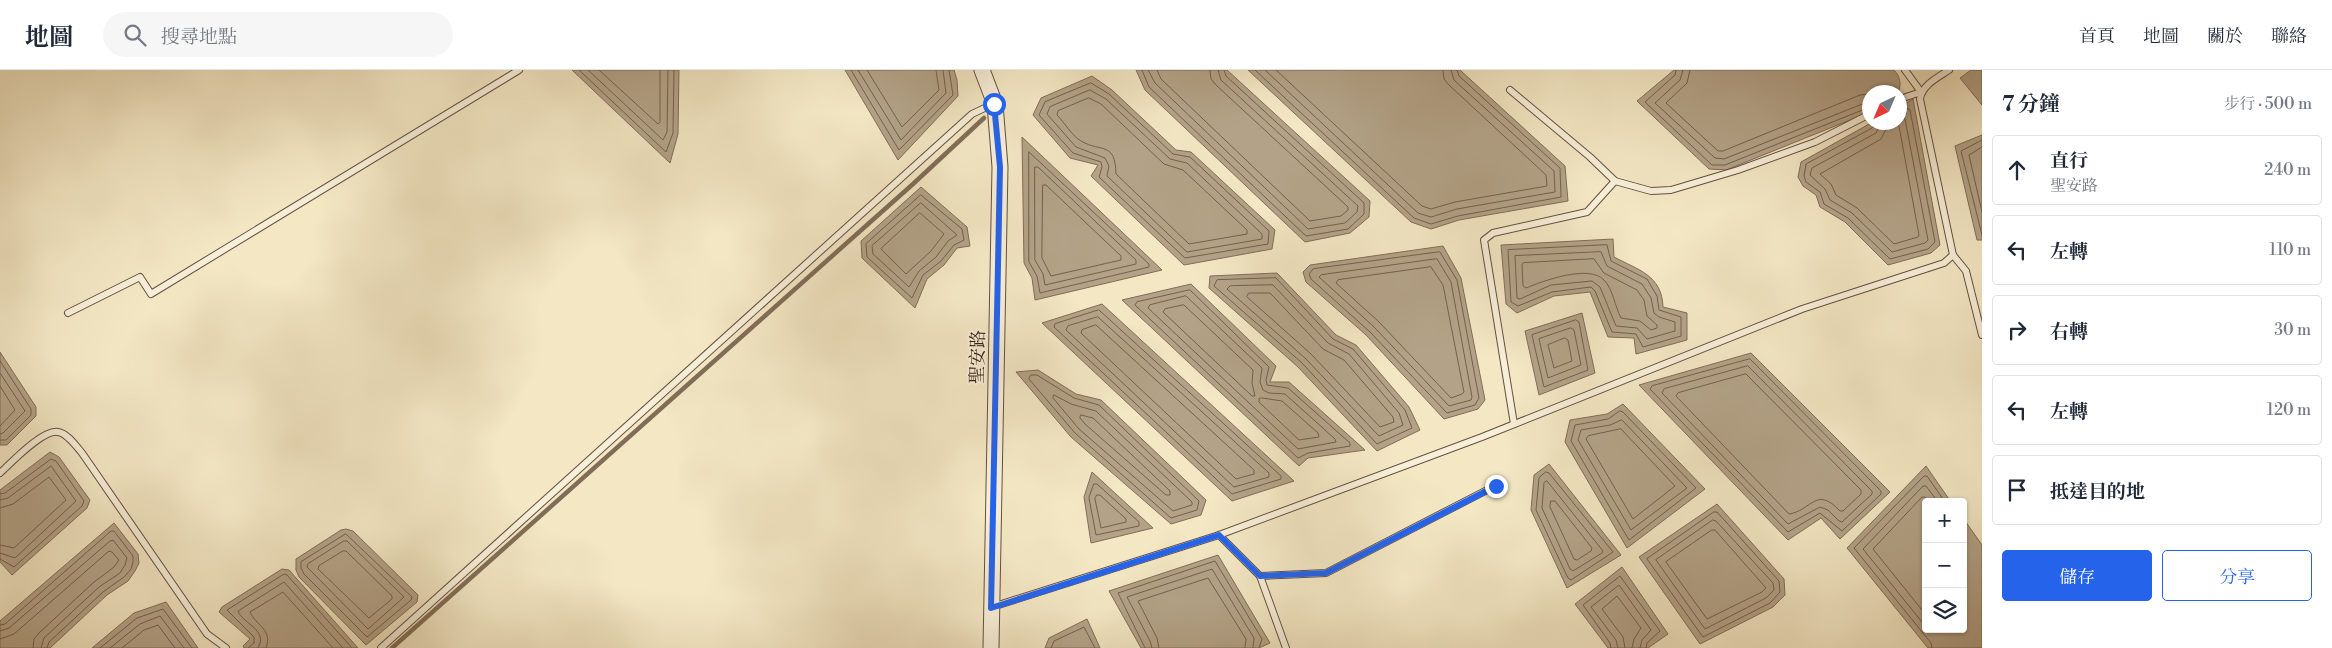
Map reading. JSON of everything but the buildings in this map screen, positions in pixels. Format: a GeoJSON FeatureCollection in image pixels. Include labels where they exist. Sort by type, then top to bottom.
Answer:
{"type":"FeatureCollection","features":[{"type":"Feature","properties":{"kind":"street","name":"聖安路"},"geometry":{"type":"LineString","coordinates":[[982,70],[994,104],[1000,167],[991,648]]}},
{"type":"Feature","properties":{"kind":"lane"},"geometry":{"type":"LineString","coordinates":[[68,313],[140,277],[151,294],[519,70]]}},
{"type":"Feature","properties":{"kind":"lane"},"geometry":{"type":"LineString","coordinates":[[1905,70],[1921,92],[1920,99],[1953,255],[1966,270],[1982,334]]}},
{"type":"Feature","properties":{"kind":"lane"},"geometry":{"type":"LineString","coordinates":[[1907,97],[1921,92],[1949,70]]}},
{"type":"Feature","properties":{"kind":"lane"},"geometry":{"type":"LineString","coordinates":[[1510,90],[1590,157],[1615,181],[1651,191],[1671,190],[1738,170],[1815,142],[1862,118]]}},
{"type":"Feature","properties":{"kind":"lane"},"geometry":{"type":"LineString","coordinates":[[380,648],[972,114],[994,104]]}},
{"type":"Feature","properties":{"kind":"lane"},"geometry":{"type":"LineString","coordinates":[[1514,424],[1484,240],[1493,232],[1587,212],[1615,181]]}},
{"type":"Feature","properties":{"kind":"lane"},"geometry":{"type":"LineString","coordinates":[[991,608],[1219,535],[1514,424],[1802,309],[1944,263],[1953,255]]}},
{"type":"Feature","properties":{"kind":"lane"},"geometry":{"type":"LineString","coordinates":[[0,473],[48,434],[58,432],[65,435],[82,453],[208,634],[226,648]]}},
{"type":"Feature","properties":{"kind":"lane"},"geometry":{"type":"LineString","coordinates":[[1260,576],[1326,573],[1496,486]]}},
{"type":"Feature","properties":{"kind":"lane"},"geometry":{"type":"LineString","coordinates":[[1219,535],[1260,576],[1286,648]]}},
{"type":"Feature","properties":{"kind":"water"},"geometry":{"type":"Polygon","coordinates":[[[572,70],[679,70],[678,134],[670,163],[572,70]]]}},
{"type":"Feature","properties":{"kind":"water"},"geometry":{"type":"Polygon","coordinates":[[[845,70],[954,70],[958,96],[898,160],[845,70]]]}},
{"type":"Feature","properties":{"kind":"water"},"geometry":{"type":"Polygon","coordinates":[[[1136,70],[1227,70],[1370,201],[1369,217],[1350,233],[1305,242],[1145,90],[1136,70]]]}},
{"type":"Feature","properties":{"kind":"water"},"geometry":{"type":"Polygon","coordinates":[[[1248,70],[1460,70],[1565,166],[1568,201],[1459,220],[1431,229],[1411,222],[1248,70]]]}},
{"type":"Feature","properties":{"kind":"water"},"geometry":{"type":"Polygon","coordinates":[[[1674,70],[1894,70],[1900,84],[1862,85],[1862,115],[1726,170],[1709,169],[1637,101],[1674,70]]]}},
{"type":"Feature","properties":{"kind":"water"},"geometry":{"type":"Polygon","coordinates":[[[1971,70],[1982,70],[1982,105],[1960,78],[1971,70]]]}},
{"type":"Feature","properties":{"kind":"water"},"geometry":{"type":"Polygon","coordinates":[[[1092,76],[1112,90],[1176,150],[1191,152],[1275,230],[1272,249],[1184,265],[1091,176],[1098,165],[1070,158],[1033,115],[1041,98],[1092,76]]]}},
{"type":"Feature","properties":{"kind":"water"},"geometry":{"type":"Polygon","coordinates":[[[1913,99],[1940,245],[1931,253],[1888,265],[1845,222],[1820,207],[1816,195],[1803,186],[1798,177],[1801,162],[1862,128],[1862,130],[1907,130],[1907,103],[1913,99]]]}},
{"type":"Feature","properties":{"kind":"water"},"geometry":{"type":"Polygon","coordinates":[[[1982,135],[1982,240],[1977,240],[1955,146],[1982,135]]]}},
{"type":"Feature","properties":{"kind":"water"},"geometry":{"type":"Polygon","coordinates":[[[1022,137],[1162,270],[1035,300],[1032,278],[1024,263],[1022,137]]]}},
{"type":"Feature","properties":{"kind":"water"},"geometry":{"type":"Polygon","coordinates":[[[921,187],[967,227],[970,246],[957,248],[944,265],[927,279],[915,308],[862,258],[861,241],[921,187]]]}},
{"type":"Feature","properties":{"kind":"water"},"geometry":{"type":"Polygon","coordinates":[[[1613,239],[1614,257],[1640,270],[1653,281],[1662,296],[1663,307],[1687,313],[1687,340],[1636,354],[1634,338],[1608,337],[1590,292],[1554,296],[1517,313],[1506,304],[1501,245],[1613,239]]]}},
{"type":"Feature","properties":{"kind":"water"},"geometry":{"type":"Polygon","coordinates":[[[1443,246],[1461,278],[1485,400],[1478,409],[1444,419],[1366,335],[1306,282],[1303,272],[1310,265],[1443,246]]]}},
{"type":"Feature","properties":{"kind":"water"},"geometry":{"type":"Polygon","coordinates":[[[1277,273],[1336,335],[1356,345],[1409,407],[1420,430],[1377,451],[1298,367],[1209,288],[1210,276],[1277,273]]]}},
{"type":"Feature","properties":{"kind":"water"},"geometry":{"type":"Polygon","coordinates":[[[1191,284],[1276,366],[1270,382],[1289,382],[1365,450],[1308,458],[1299,466],[1122,300],[1191,284]]]}},
{"type":"Feature","properties":{"kind":"water"},"geometry":{"type":"Polygon","coordinates":[[[1102,304],[1294,481],[1232,501],[1042,323],[1102,304]]]}},
{"type":"Feature","properties":{"kind":"water"},"geometry":{"type":"Polygon","coordinates":[[[1582,313],[1595,373],[1539,395],[1525,331],[1582,313]]]}},
{"type":"Feature","properties":{"kind":"water"},"geometry":{"type":"Polygon","coordinates":[[[0,352],[36,407],[36,416],[7,445],[0,445],[0,352]]]}},
{"type":"Feature","properties":{"kind":"water"},"geometry":{"type":"Polygon","coordinates":[[[1751,353],[1890,492],[1840,539],[1821,518],[1788,540],[1639,385],[1751,353]]]}},
{"type":"Feature","properties":{"kind":"water"},"geometry":{"type":"Polygon","coordinates":[[[1038,370],[1076,394],[1101,400],[1206,500],[1201,515],[1171,524],[1071,437],[1016,372],[1038,370]]]}},
{"type":"Feature","properties":{"kind":"water"},"geometry":{"type":"Polygon","coordinates":[[[1623,404],[1705,489],[1627,548],[1565,442],[1570,420],[1607,414],[1623,404]]]}},
{"type":"Feature","properties":{"kind":"water"},"geometry":{"type":"Polygon","coordinates":[[[50,452],[59,457],[90,500],[87,508],[12,575],[0,562],[0,490],[50,452]]]}},
{"type":"Feature","properties":{"kind":"water"},"geometry":{"type":"Polygon","coordinates":[[[1549,464],[1621,555],[1567,588],[1531,510],[1534,475],[1549,464]]]}},
{"type":"Feature","properties":{"kind":"water"},"geometry":{"type":"Polygon","coordinates":[[[1926,466],[1948,498],[1922,498],[1922,633],[1967,633],[1967,524],[1982,545],[1982,648],[1928,648],[1847,548],[1926,466]]]}},
{"type":"Feature","properties":{"kind":"water"},"geometry":{"type":"Polygon","coordinates":[[[1092,472],[1153,528],[1091,543],[1084,497],[1092,472]]]}},
{"type":"Feature","properties":{"kind":"water"},"geometry":{"type":"Polygon","coordinates":[[[1717,504],[1784,579],[1785,595],[1773,607],[1700,644],[1639,557],[1717,504]]]}},
{"type":"Feature","properties":{"kind":"water"},"geometry":{"type":"Polygon","coordinates":[[[114,523],[138,554],[139,563],[128,581],[107,595],[50,648],[0,648],[0,621],[114,523]]]}},
{"type":"Feature","properties":{"kind":"water"},"geometry":{"type":"Polygon","coordinates":[[[341,530],[353,531],[418,595],[417,602],[366,645],[299,577],[296,570],[296,559],[341,530]]]}},
{"type":"Feature","properties":{"kind":"water"},"geometry":{"type":"Polygon","coordinates":[[[1218,555],[1270,643],[1259,648],[1141,648],[1109,591],[1218,555]]]}},
{"type":"Feature","properties":{"kind":"water"},"geometry":{"type":"Polygon","coordinates":[[[1622,567],[1668,634],[1648,648],[1608,648],[1575,604],[1622,567]]]}},
{"type":"Feature","properties":{"kind":"water"},"geometry":{"type":"Polygon","coordinates":[[[282,569],[289,570],[358,648],[244,648],[243,646],[250,639],[219,612],[222,607],[282,569]]]}},
{"type":"Feature","properties":{"kind":"water"},"geometry":{"type":"Polygon","coordinates":[[[166,602],[198,648],[92,648],[134,613],[166,602]]]}},
{"type":"Feature","properties":{"kind":"water"},"geometry":{"type":"Polygon","coordinates":[[[1087,619],[1100,648],[1045,648],[1049,638],[1087,619]]]}},
{"type":"Feature","properties":{"kind":"waterway"},"geometry":{"type":"LineString","coordinates":[[392,648],[913,184],[984,118]]}},
{"type":"Feature","properties":{"kind":"route"},"geometry":{"type":"LineString","coordinates":[[994,104],[1000,167],[991,608],[1219,535],[1260,576],[1326,573],[1496,486]]}}]}
